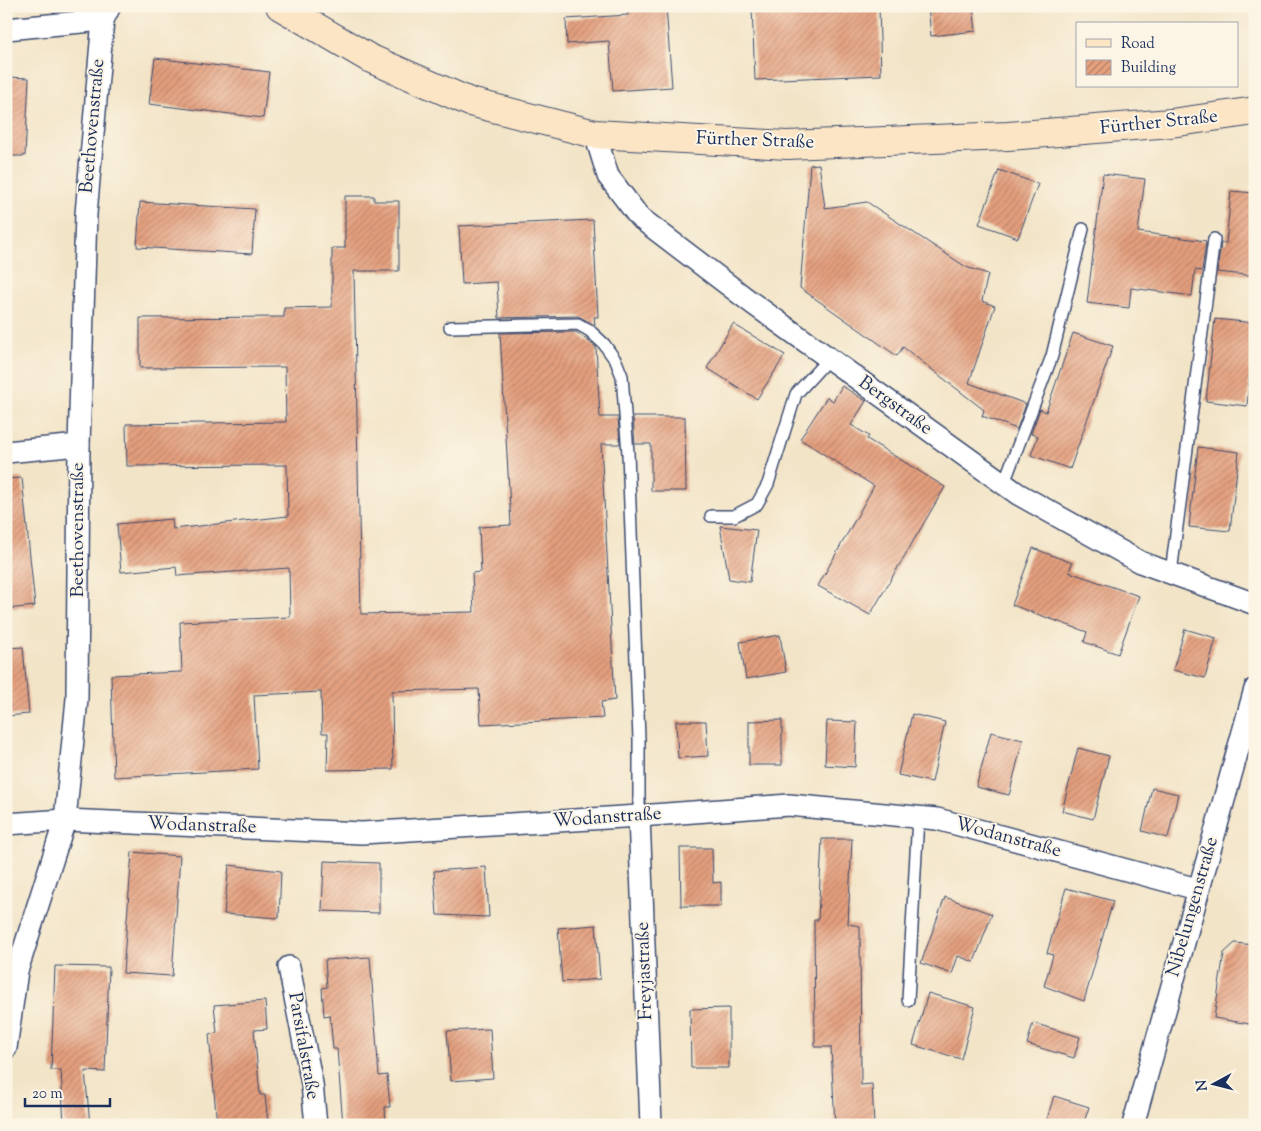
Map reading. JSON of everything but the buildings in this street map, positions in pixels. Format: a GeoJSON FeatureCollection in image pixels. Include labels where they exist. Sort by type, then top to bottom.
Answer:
{"type":"FeatureCollection","features":[{"type":"Feature","properties":{"kind":"main road","name":"Fürther Straße"},"geometry":{"type":"LineString","coordinates":[[280,6],[369,58],[470,102],[595,134],[787,145],[1008,136],[1171,123],[1255,112]]}},
{"type":"Feature","properties":{"kind":"street"},"geometry":{"type":"LineString","coordinates":[[6,29],[106,13]]}},
{"type":"Feature","properties":{"kind":"street","name":"Beethovenstraße"},"geometry":{"type":"LineString","coordinates":[[6,1048],[12,970],[65,820],[76,699],[78,445],[86,214],[106,13]]}},
{"type":"Feature","properties":{"kind":"street","name":"Bergstraße"},"geometry":{"type":"LineString","coordinates":[[595,134],[608,176],[639,217],[752,303],[1018,494],[1140,562],[1255,604]]}},
{"type":"Feature","properties":{"kind":"street"},"geometry":{"type":"LineString","coordinates":[[6,452],[78,445]]}},
{"type":"Feature","properties":{"kind":"street","name":"Nibelungenstraße"},"geometry":{"type":"LineString","coordinates":[[1133,1125],[1197,889],[1255,689]]}},
{"type":"Feature","properties":{"kind":"street","name":"Wodanstraße"},"geometry":{"type":"LineString","coordinates":[[6,824],[65,820],[362,832],[639,816],[789,804],[937,819],[1197,889]]}},
{"type":"Feature","properties":{"kind":"street","name":"Freyjastraße"},"geometry":{"type":"LineString","coordinates":[[639,816],[651,1125]]}},
{"type":"Feature","properties":{"kind":"street","name":"Parsifalstraße"},"geometry":{"type":"LineString","coordinates":[[289,968],[312,1084],[316,1125]]}},
{"type":"Feature","properties":{"kind":"lane"},"geometry":{"type":"LineString","coordinates":[[1004,483],[1052,356],[1083,230]]}},
{"type":"Feature","properties":{"kind":"lane"},"geometry":{"type":"LineString","coordinates":[[1171,573],[1214,239]]}},
{"type":"Feature","properties":{"kind":"lane"},"geometry":{"type":"LineString","coordinates":[[450,327],[578,324],[590,331],[604,344],[622,376],[628,453],[639,739],[639,816]]}},
{"type":"Feature","properties":{"kind":"lane"},"geometry":{"type":"LineString","coordinates":[[711,516],[734,516],[756,504],[768,484],[796,394],[828,358]]}},
{"type":"Feature","properties":{"kind":"lane"},"geometry":{"type":"LineString","coordinates":[[908,1000],[918,817]]}}]}
